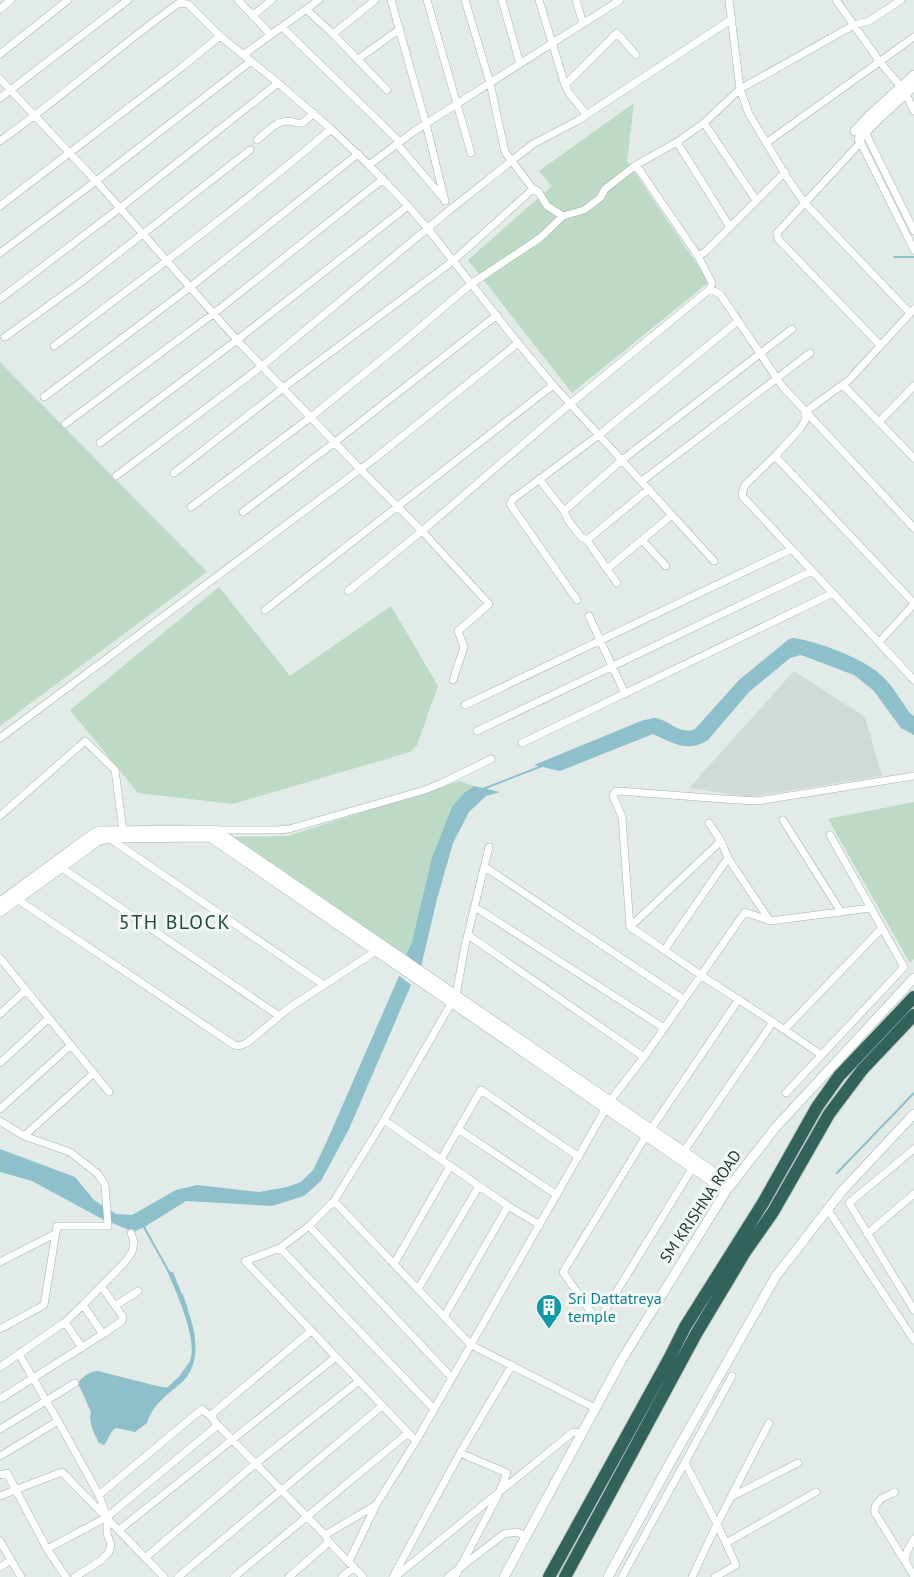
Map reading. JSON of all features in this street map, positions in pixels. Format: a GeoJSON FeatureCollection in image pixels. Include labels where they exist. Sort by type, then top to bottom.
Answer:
{"type":"FeatureCollection","features":[{"type":"Feature","properties":{"kind":"highway"},"geometry":{"type":"LineString","coordinates":[[565,1577],[674,1361],[685,1327],[763,1203],[817,1107],[839,1076],[914,997]]}},
{"type":"Feature","properties":{"kind":"highway"},"geometry":{"type":"LineString","coordinates":[[549,1577],[674,1361],[773,1212],[829,1114],[849,1085],[914,1015]]}},
{"type":"Feature","properties":{"kind":"street"},"geometry":{"type":"LineString","coordinates":[[0,9],[11,0]]}},
{"type":"Feature","properties":{"kind":"street"},"geometry":{"type":"LineString","coordinates":[[0,54],[68,0]]}},
{"type":"Feature","properties":{"kind":"street"},"geometry":{"type":"LineString","coordinates":[[0,98],[128,0]]}},
{"type":"Feature","properties":{"kind":"street"},"geometry":{"type":"LineString","coordinates":[[238,0],[271,35]]}},
{"type":"Feature","properties":{"kind":"street"},"geometry":{"type":"LineString","coordinates":[[252,16],[272,0]]}},
{"type":"Feature","properties":{"kind":"street"},"geometry":{"type":"LineString","coordinates":[[243,55],[319,0]]}},
{"type":"Feature","properties":{"kind":"street"},"geometry":{"type":"LineString","coordinates":[[333,34],[375,0]]}},
{"type":"Feature","properties":{"kind":"street"},"geometry":{"type":"LineString","coordinates":[[391,0],[445,201]]}},
{"type":"Feature","properties":{"kind":"street"},"geometry":{"type":"LineString","coordinates":[[427,0],[471,153]]}},
{"type":"Feature","properties":{"kind":"street"},"geometry":{"type":"LineString","coordinates":[[465,0],[490,83],[505,152],[548,206],[563,216]]}},
{"type":"Feature","properties":{"kind":"street"},"geometry":{"type":"LineString","coordinates":[[502,0],[520,64]]}},
{"type":"Feature","properties":{"kind":"street"},"geometry":{"type":"LineString","coordinates":[[539,0],[565,85],[586,114]]}},
{"type":"Feature","properties":{"kind":"street"},"geometry":{"type":"LineString","coordinates":[[576,0],[583,24]]}},
{"type":"Feature","properties":{"kind":"street"},"geometry":{"type":"LineString","coordinates":[[369,165],[426,124],[620,0]]}},
{"type":"Feature","properties":{"kind":"street"},"geometry":{"type":"LineString","coordinates":[[729,0],[740,90],[749,114],[766,143],[804,202],[912,311],[843,385],[806,411],[805,421],[800,429],[745,485],[743,497],[914,680]]}},
{"type":"Feature","properties":{"kind":"street"},"geometry":{"type":"LineString","coordinates":[[836,0],[903,91],[914,111]]}},
{"type":"Feature","properties":{"kind":"street"},"geometry":{"type":"LineString","coordinates":[[191,507],[311,417],[471,284],[540,238],[563,216],[584,210],[600,198],[605,189],[636,165],[677,142],[704,123],[740,90],[854,25],[869,21],[901,0]]}},
{"type":"Feature","properties":{"kind":"street"},"geometry":{"type":"LineString","coordinates":[[0,141],[179,3],[188,4],[220,36],[314,113],[383,179],[428,230],[553,385],[714,561]]}},
{"type":"Feature","properties":{"kind":"street"},"geometry":{"type":"LineString","coordinates":[[307,10],[387,90]]}},
{"type":"Feature","properties":{"kind":"street"},"geometry":{"type":"LineString","coordinates":[[116,476],[262,366],[510,161],[533,144],[577,121],[732,19]]}},
{"type":"Feature","properties":{"kind":"street"},"geometry":{"type":"LineString","coordinates":[[282,27],[398,143],[451,209]]}},
{"type":"Feature","properties":{"kind":"street"},"geometry":{"type":"LineString","coordinates":[[358,59],[400,29]]}},
{"type":"Feature","properties":{"kind":"street"},"geometry":{"type":"LineString","coordinates":[[565,85],[617,33],[636,55]]}},
{"type":"Feature","properties":{"kind":"street"},"geometry":{"type":"LineString","coordinates":[[0,206],[220,36]]}},
{"type":"Feature","properties":{"kind":"street"},"geometry":{"type":"LineString","coordinates":[[766,143],[914,37]]}},
{"type":"Feature","properties":{"kind":"street"},"geometry":{"type":"LineString","coordinates":[[0,253],[251,61]]}},
{"type":"Feature","properties":{"kind":"street"},"geometry":{"type":"LineString","coordinates":[[880,345],[778,239],[777,233],[860,134],[903,91],[914,75]]}},
{"type":"Feature","properties":{"kind":"street"},"geometry":{"type":"LineString","coordinates":[[0,79],[96,181],[237,340],[422,531],[489,604],[458,632],[464,647],[453,680]]}},
{"type":"Feature","properties":{"kind":"street"},"geometry":{"type":"LineString","coordinates":[[0,299],[120,208],[278,82]]}},
{"type":"Feature","properties":{"kind":"street"},"geometry":{"type":"LineString","coordinates":[[903,91],[914,86]]}},
{"type":"Feature","properties":{"kind":"street"},"geometry":{"type":"LineString","coordinates":[[257,140],[279,123],[286,121],[299,124],[314,113]]}},
{"type":"Feature","properties":{"kind":"street"},"geometry":{"type":"LineString","coordinates":[[704,123],[756,200]]}},
{"type":"Feature","properties":{"kind":"street"},"geometry":{"type":"LineString","coordinates":[[54,346],[166,262],[282,171],[331,129]]}},
{"type":"Feature","properties":{"kind":"street"},"geometry":{"type":"LineString","coordinates":[[860,134],[914,230]]}},
{"type":"Feature","properties":{"kind":"street"},"geometry":{"type":"LineString","coordinates":[[860,134],[914,250]]}},
{"type":"Feature","properties":{"kind":"street"},"geometry":{"type":"LineString","coordinates":[[677,142],[730,227]]}},
{"type":"Feature","properties":{"kind":"street"},"geometry":{"type":"LineString","coordinates":[[5,337],[143,235],[250,150]]}},
{"type":"Feature","properties":{"kind":"street"},"geometry":{"type":"LineString","coordinates":[[44,397],[189,288],[358,154]]}},
{"type":"Feature","properties":{"kind":"street"},"geometry":{"type":"LineString","coordinates":[[348,591],[710,289],[712,283],[698,256],[636,165]]}},
{"type":"Feature","properties":{"kind":"street"},"geometry":{"type":"LineString","coordinates":[[698,256],[705,252],[784,172]]}},
{"type":"Feature","properties":{"kind":"street"},"geometry":{"type":"LineString","coordinates":[[65,424],[213,314],[383,179]]}},
{"type":"Feature","properties":{"kind":"street"},"geometry":{"type":"LineString","coordinates":[[174,473],[453,261],[533,189]]}},
{"type":"Feature","properties":{"kind":"street"},"geometry":{"type":"LineString","coordinates":[[100,443],[237,340],[408,206]]}},
{"type":"Feature","properties":{"kind":"street"},"geometry":{"type":"LineString","coordinates":[[710,289],[720,294],[782,386],[914,528]]}},
{"type":"Feature","properties":{"kind":"street"},"geometry":{"type":"LineString","coordinates":[[243,512],[496,315]]}},
{"type":"Feature","properties":{"kind":"street"},"geometry":{"type":"LineString","coordinates":[[577,600],[510,504],[516,496],[598,435],[738,321]]}},
{"type":"Feature","properties":{"kind":"street"},"geometry":{"type":"LineString","coordinates":[[564,511],[622,460],[792,329]]}},
{"type":"Feature","properties":{"kind":"street"},"geometry":{"type":"LineString","coordinates":[[0,738],[361,470],[518,343]]}},
{"type":"Feature","properties":{"kind":"street"},"geometry":{"type":"LineString","coordinates":[[642,481],[810,353]]}},
{"type":"Feature","properties":{"kind":"street"},"geometry":{"type":"LineString","coordinates":[[265,610],[553,385]]}},
{"type":"Feature","properties":{"kind":"street"},"geometry":{"type":"LineString","coordinates":[[843,385],[914,457]]}},
{"type":"Feature","properties":{"kind":"street"},"geometry":{"type":"LineString","coordinates":[[879,422],[914,386]]}},
{"type":"Feature","properties":{"kind":"street"},"geometry":{"type":"LineString","coordinates":[[776,456],[914,604],[879,642]]}},
{"type":"Feature","properties":{"kind":"street"},"geometry":{"type":"LineString","coordinates":[[539,479],[581,537],[587,540],[608,568],[617,584]]}},
{"type":"Feature","properties":{"kind":"street"},"geometry":{"type":"LineString","coordinates":[[587,540],[649,489]]}},
{"type":"Feature","properties":{"kind":"street"},"geometry":{"type":"LineString","coordinates":[[608,568],[672,515]]}},
{"type":"Feature","properties":{"kind":"street"},"geometry":{"type":"LineString","coordinates":[[642,540],[666,566]]}},
{"type":"Feature","properties":{"kind":"street"},"geometry":{"type":"LineString","coordinates":[[465,705],[792,549]]}},
{"type":"Feature","properties":{"kind":"street"},"geometry":{"type":"LineString","coordinates":[[477,731],[812,571]]}},
{"type":"Feature","properties":{"kind":"street"},"geometry":{"type":"LineString","coordinates":[[522,743],[833,594]]}},
{"type":"Feature","properties":{"kind":"street"},"geometry":{"type":"LineString","coordinates":[[589,616],[625,694]]}},
{"type":"Feature","properties":{"kind":"street"},"geometry":{"type":"LineString","coordinates":[[0,816],[85,741],[115,770],[123,831]]}},
{"type":"Feature","properties":{"kind":"street"},"geometry":{"type":"LineString","coordinates":[[0,912],[99,840],[276,830],[301,826],[425,790],[491,759]]}},
{"type":"Feature","properties":{"kind":"street"},"geometry":{"type":"LineString","coordinates":[[630,927],[622,817],[613,796],[614,793],[618,791],[757,801],[914,776]]}},
{"type":"Feature","properties":{"kind":"street"},"geometry":{"type":"LineString","coordinates":[[783,820],[841,912]]}},
{"type":"Feature","properties":{"kind":"street"},"geometry":{"type":"LineString","coordinates":[[709,823],[721,841],[728,858],[770,921]]}},
{"type":"Feature","properties":{"kind":"street"},"geometry":{"type":"LineString","coordinates":[[100,831],[324,985]]}},
{"type":"Feature","properties":{"kind":"street"},"geometry":{"type":"LineString","coordinates":[[0,903],[100,831],[213,834],[608,1105],[649,1132],[684,1151],[729,1187]]}},
{"type":"Feature","properties":{"kind":"street"},"geometry":{"type":"LineString","coordinates":[[213,834],[376,951],[454,999]]}},
{"type":"Feature","properties":{"kind":"street"},"geometry":{"type":"LineString","coordinates":[[786,1093],[903,967],[831,835]]}},
{"type":"Feature","properties":{"kind":"street"},"geometry":{"type":"LineString","coordinates":[[630,927],[721,841]]}},
{"type":"Feature","properties":{"kind":"street"},"geometry":{"type":"LineString","coordinates":[[416,1441],[245,1260],[280,1248],[309,1226],[334,1201],[384,1120],[454,999],[489,847]]}},
{"type":"Feature","properties":{"kind":"street"},"geometry":{"type":"LineString","coordinates":[[665,949],[728,858]]}},
{"type":"Feature","properties":{"kind":"street"},"geometry":{"type":"LineString","coordinates":[[484,867],[683,999]]}},
{"type":"Feature","properties":{"kind":"street"},"geometry":{"type":"LineString","coordinates":[[62,868],[279,1016]]}},
{"type":"Feature","properties":{"kind":"street"},"geometry":{"type":"LineString","coordinates":[[17,899],[234,1045],[239,1046],[247,1043],[279,1016],[376,951]]}},
{"type":"Feature","properties":{"kind":"street"},"geometry":{"type":"LineString","coordinates":[[475,907],[664,1028]]}},
{"type":"Feature","properties":{"kind":"street"},"geometry":{"type":"LineString","coordinates":[[342,1577],[352,1564],[376,1504],[416,1441],[608,1105],[683,999],[702,976],[745,912],[770,921],[871,908]]}},
{"type":"Feature","properties":{"kind":"street"},"geometry":{"type":"LineString","coordinates":[[630,927],[821,1055]]}},
{"type":"Feature","properties":{"kind":"street"},"geometry":{"type":"LineString","coordinates":[[785,1029],[882,928]]}},
{"type":"Feature","properties":{"kind":"street"},"geometry":{"type":"LineString","coordinates":[[468,935],[644,1057]]}},
{"type":"Feature","properties":{"kind":"street"},"geometry":{"type":"LineString","coordinates":[[0,958],[109,1092]]}},
{"type":"Feature","properties":{"kind":"street","name":"SM KRISHNA ROAD"},"geometry":{"type":"LineString","coordinates":[[504,1577],[621,1361],[729,1187],[776,1127],[914,978]]}},
{"type":"Feature","properties":{"kind":"street"},"geometry":{"type":"LineString","coordinates":[[0,1014],[26,990]]}},
{"type":"Feature","properties":{"kind":"street"},"geometry":{"type":"LineString","coordinates":[[693,1167],[598,1322],[563,1272],[649,1132],[739,999]]}},
{"type":"Feature","properties":{"kind":"street"},"geometry":{"type":"LineString","coordinates":[[0,1063],[49,1018]]}},
{"type":"Feature","properties":{"kind":"street"},"geometry":{"type":"LineString","coordinates":[[684,1151],[773,1022]]}},
{"type":"Feature","properties":{"kind":"street"},"geometry":{"type":"LineString","coordinates":[[0,1110],[71,1045]]}},
{"type":"Feature","properties":{"kind":"street"},"geometry":{"type":"LineString","coordinates":[[24,1136],[94,1073]]}},
{"type":"Feature","properties":{"kind":"street"},"geometry":{"type":"LineString","coordinates":[[441,1159],[481,1090],[579,1157]]}},
{"type":"Feature","properties":{"kind":"street"},"geometry":{"type":"LineString","coordinates":[[608,1577],[776,1276],[856,1175],[914,1114]]}},
{"type":"Feature","properties":{"kind":"street"},"geometry":{"type":"LineString","coordinates":[[384,1120],[508,1206],[540,1225]]}},
{"type":"Feature","properties":{"kind":"street"},"geometry":{"type":"LineString","coordinates":[[0,1121],[24,1136],[70,1152],[98,1174],[105,1185],[108,1226],[57,1226],[44,1305],[0,1329]]}},
{"type":"Feature","properties":{"kind":"street"},"geometry":{"type":"LineString","coordinates":[[458,1129],[557,1195]]}},
{"type":"Feature","properties":{"kind":"street"},"geometry":{"type":"LineString","coordinates":[[649,1132],[693,1167],[729,1187]]}},
{"type":"Feature","properties":{"kind":"street"},"geometry":{"type":"LineString","coordinates":[[914,1149],[849,1203],[914,1310]]}},
{"type":"Feature","properties":{"kind":"street"},"geometry":{"type":"LineString","coordinates":[[394,1264],[450,1166]]}},
{"type":"Feature","properties":{"kind":"street"},"geometry":{"type":"LineString","coordinates":[[418,1289],[479,1186]]}},
{"type":"Feature","properties":{"kind":"street"},"geometry":{"type":"LineString","coordinates":[[867,1234],[914,1194]]}},
{"type":"Feature","properties":{"kind":"street"},"geometry":{"type":"LineString","coordinates":[[334,1201],[471,1345],[595,1408]]}},
{"type":"Feature","properties":{"kind":"street"},"geometry":{"type":"LineString","coordinates":[[444,1317],[508,1206]]}},
{"type":"Feature","properties":{"kind":"street"},"geometry":{"type":"LineString","coordinates":[[828,1210],[914,1340]]}},
{"type":"Feature","properties":{"kind":"street"},"geometry":{"type":"LineString","coordinates":[[309,1226],[452,1378]]}},
{"type":"Feature","properties":{"kind":"street"},"geometry":{"type":"LineString","coordinates":[[0,1367],[65,1322],[83,1305],[132,1252],[134,1242],[131,1233]]}},
{"type":"Feature","properties":{"kind":"street"},"geometry":{"type":"LineString","coordinates":[[0,1262],[55,1234]]}},
{"type":"Feature","properties":{"kind":"street"},"geometry":{"type":"LineString","coordinates":[[280,1248],[434,1409]]}},
{"type":"Feature","properties":{"kind":"street"},"geometry":{"type":"LineString","coordinates":[[0,1399],[122,1321],[123,1317],[101,1286]]}},
{"type":"Feature","properties":{"kind":"street"},"geometry":{"type":"LineString","coordinates":[[115,1306],[138,1290]]}},
{"type":"Feature","properties":{"kind":"street"},"geometry":{"type":"LineString","coordinates":[[83,1305],[103,1334]]}},
{"type":"Feature","properties":{"kind":"street"},"geometry":{"type":"LineString","coordinates":[[65,1322],[82,1348]]}},
{"type":"Feature","properties":{"kind":"street"},"geometry":{"type":"LineString","coordinates":[[212,1418],[214,1412],[311,1330]]}},
{"type":"Feature","properties":{"kind":"street"},"geometry":{"type":"LineString","coordinates":[[19,1354],[99,1495],[106,1517],[107,1534],[111,1544],[109,1552],[100,1561],[75,1577]]}},
{"type":"Feature","properties":{"kind":"street"},"geometry":{"type":"LineString","coordinates":[[119,1530],[336,1357]]}},
{"type":"Feature","properties":{"kind":"street"},"geometry":{"type":"LineString","coordinates":[[394,1577],[460,1453],[512,1365]]}},
{"type":"Feature","properties":{"kind":"street"},"geometry":{"type":"LineString","coordinates":[[622,1577],[732,1376]]}},
{"type":"Feature","properties":{"kind":"street"},"geometry":{"type":"LineString","coordinates":[[145,1558],[255,1464],[359,1381]]}},
{"type":"Feature","properties":{"kind":"street"},"geometry":{"type":"LineString","coordinates":[[0,1429],[75,1383]]}},
{"type":"Feature","properties":{"kind":"street"},"geometry":{"type":"LineString","coordinates":[[178,1577],[382,1406]]}},
{"type":"Feature","properties":{"kind":"street"},"geometry":{"type":"LineString","coordinates":[[99,1495],[202,1409],[363,1577]]}},
{"type":"Feature","properties":{"kind":"street"},"geometry":{"type":"LineString","coordinates":[[0,1456],[58,1421]]}},
{"type":"Feature","properties":{"kind":"street"},"geometry":{"type":"LineString","coordinates":[[692,1577],[769,1423]]}},
{"type":"Feature","properties":{"kind":"street"},"geometry":{"type":"LineString","coordinates":[[47,1549],[106,1517],[218,1425]]}},
{"type":"Feature","properties":{"kind":"street"},"geometry":{"type":"LineString","coordinates":[[394,1577],[573,1432],[582,1433]]}},
{"type":"Feature","properties":{"kind":"street"},"geometry":{"type":"LineString","coordinates":[[234,1577],[408,1433]]}},
{"type":"Feature","properties":{"kind":"street"},"geometry":{"type":"LineString","coordinates":[[455,1577],[507,1473],[460,1453]]}},
{"type":"Feature","properties":{"kind":"street"},"geometry":{"type":"LineString","coordinates":[[685,1463],[736,1565],[715,1577]]}},
{"type":"Feature","properties":{"kind":"street"},"geometry":{"type":"LineString","coordinates":[[731,1497],[798,1463]]}},
{"type":"Feature","properties":{"kind":"street"},"geometry":{"type":"LineString","coordinates":[[0,1497],[62,1472],[164,1577]]}},
{"type":"Feature","properties":{"kind":"street"},"geometry":{"type":"LineString","coordinates":[[0,1475],[7,1473],[47,1549],[66,1577]]}},
{"type":"Feature","properties":{"kind":"street"},"geometry":{"type":"LineString","coordinates":[[726,1543],[816,1492]]}},
{"type":"Feature","properties":{"kind":"street"},"geometry":{"type":"LineString","coordinates":[[895,1492],[878,1501],[874,1508],[875,1513],[914,1576]]}},
{"type":"Feature","properties":{"kind":"street"},"geometry":{"type":"LineString","coordinates":[[289,1577],[327,1539],[376,1504]]}},
{"type":"Feature","properties":{"kind":"street"},"geometry":{"type":"LineString","coordinates":[[448,1577],[504,1534],[517,1532],[526,1536]]}},
{"type":"Feature","properties":{"kind":"street"},"geometry":{"type":"LineString","coordinates":[[905,1560],[914,1539]]}},
{"type":"Feature","properties":{"kind":"street"},"geometry":{"type":"LineString","coordinates":[[0,1541],[21,1577]]}},
{"type":"Feature","properties":{"kind":"street"},"geometry":{"type":"LineString","coordinates":[[0,1567],[11,1560]]}},
{"type":"Feature","properties":{"kind":"shaded area"},"geometry":{"type":"Polygon","coordinates":[[[794,671],[865,717],[882,776],[749,797],[689,788],[794,671]]]}},
{"type":"Feature","properties":{"kind":"green space"},"geometry":{"type":"Polygon","coordinates":[[[634,103],[627,161],[709,282],[572,393],[468,260],[552,186],[539,171],[634,103]]]}},
{"type":"Feature","properties":{"kind":"green space"},"geometry":{"type":"Polygon","coordinates":[[[0,362],[207,572],[0,726],[0,362]]]}},
{"type":"Feature","properties":{"kind":"green space"},"geometry":{"type":"Polygon","coordinates":[[[219,587],[290,676],[391,606],[438,686],[417,745],[410,752],[233,804],[138,793],[70,710],[219,587]]]}},
{"type":"Feature","properties":{"kind":"green space"},"geometry":{"type":"Polygon","coordinates":[[[459,781],[474,786],[464,793],[406,955],[234,837],[288,836],[459,781]]]}},
{"type":"Feature","properties":{"kind":"green space"},"geometry":{"type":"Polygon","coordinates":[[[914,802],[914,959],[910,963],[828,819],[914,802]]]}},
{"type":"Feature","properties":{"kind":"water"},"geometry":{"type":"Polygon","coordinates":[[[793,638],[840,652],[864,663],[882,676],[914,716],[914,735],[901,728],[873,690],[854,675],[801,655],[790,658],[749,692],[708,740],[701,744],[680,745],[653,734],[560,771],[534,765],[641,721],[656,718],[680,729],[695,729],[739,680],[793,638]]]}},
{"type":"Feature","properties":{"kind":"water"},"geometry":{"type":"Polygon","coordinates":[[[474,786],[500,792],[486,796],[469,812],[453,843],[421,967],[406,955],[412,942],[432,858],[452,807],[464,793],[474,786]]]}},
{"type":"Feature","properties":{"kind":"water"},"geometry":{"type":"Polygon","coordinates":[[[399,976],[411,985],[349,1129],[321,1181],[304,1196],[272,1206],[186,1201],[134,1232],[102,1219],[32,1181],[0,1172],[0,1149],[75,1177],[94,1200],[116,1214],[132,1215],[176,1190],[197,1185],[259,1192],[301,1182],[313,1170],[327,1141],[399,976]]]}},
{"type":"Feature","properties":{"kind":"water"},"geometry":{"type":"Polygon","coordinates":[[[167,1271],[173,1272],[190,1315],[194,1330],[194,1360],[189,1373],[156,1406],[147,1423],[135,1432],[116,1428],[104,1445],[99,1443],[92,1428],[91,1412],[78,1383],[82,1378],[98,1371],[169,1388],[190,1362],[192,1348],[188,1326],[167,1271]]]}},
{"type":"Feature","properties":{"kind":"waterway"},"geometry":{"type":"LineString","coordinates":[[894,257],[914,257]]}},
{"type":"Feature","properties":{"kind":"waterway"},"geometry":{"type":"LineString","coordinates":[[483,789],[542,766]]}},
{"type":"Feature","properties":{"kind":"waterway"},"geometry":{"type":"LineString","coordinates":[[837,1173],[914,1093]]}},
{"type":"Feature","properties":{"kind":"waterway"},"geometry":{"type":"LineString","coordinates":[[144,1227],[169,1272]]}},
{"type":"Feature","properties":{"kind":"waterway"},"geometry":{"type":"LineString","coordinates":[[182,1295],[187,1309]]}},
{"type":"Feature","properties":{"kind":"waterway"},"geometry":{"type":"LineString","coordinates":[[191,1324],[194,1336]]}},
{"type":"Feature","properties":{"kind":"waterway"},"geometry":{"type":"LineString","coordinates":[[167,1389],[180,1377],[189,1364]]}},
{"type":"Feature","properties":{"kind":"place","name":"Sri Dattatreya temple"},"geometry":{"type":"Point","coordinates":[549,1330]}},
{"type":"Feature","properties":{"kind":"district","name":"5TH BLOCK"},"geometry":{"type":"Point","coordinates":[175,922]}}]}
